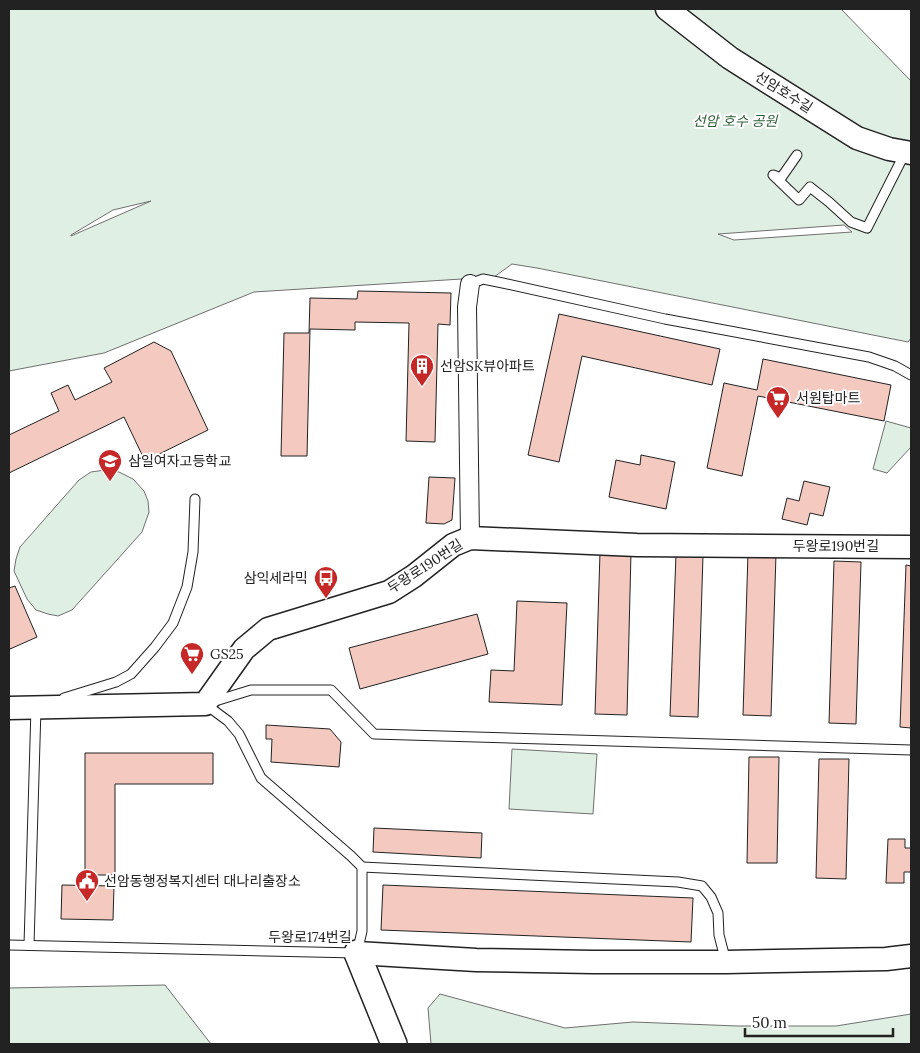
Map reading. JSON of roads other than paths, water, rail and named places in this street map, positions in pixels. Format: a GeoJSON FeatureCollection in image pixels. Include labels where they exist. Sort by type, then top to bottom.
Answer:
{"type":"FeatureCollection","features":[{"type":"Feature","properties":{"kind":"main road"},"geometry":{"type":"LineString","coordinates":[[358,953],[394,1044]]}},
{"type":"Feature","properties":{"kind":"street","name":"선암호수길"},"geometry":{"type":"LineString","coordinates":[[667,9],[730,58],[857,138],[888,150],[908,153]]}},
{"type":"Feature","properties":{"kind":"street"},"geometry":{"type":"LineString","coordinates":[[470,284],[467,307],[470,538]]}},
{"type":"Feature","properties":{"kind":"street","name":"두왕로190번길"},"geometry":{"type":"LineString","coordinates":[[205,704],[244,648],[268,629],[389,592],[414,576],[454,545],[470,538],[637,545],[911,546]]}},
{"type":"Feature","properties":{"kind":"street"},"geometry":{"type":"LineString","coordinates":[[9,708],[205,704]]}},
{"type":"Feature","properties":{"kind":"street"},"geometry":{"type":"LineString","coordinates":[[358,953],[476,960],[593,962],[886,959],[911,956]]}},
{"type":"Feature","properties":{"kind":"lane"},"geometry":{"type":"LineString","coordinates":[[797,155],[781,178],[773,175],[799,200],[810,187],[851,222],[868,228],[908,153]]}},
{"type":"Feature","properties":{"kind":"lane"},"geometry":{"type":"LineString","coordinates":[[470,284],[483,279],[665,319],[869,357],[895,366],[911,376]]}},
{"type":"Feature","properties":{"kind":"lane"},"geometry":{"type":"LineString","coordinates":[[29,945],[36,707],[116,682],[131,674],[155,647],[173,623],[187,587],[194,552],[195,499]]}},
{"type":"Feature","properties":{"kind":"lane"},"geometry":{"type":"LineString","coordinates":[[205,704],[252,690],[331,690],[374,734],[911,750]]}},
{"type":"Feature","properties":{"kind":"lane"},"geometry":{"type":"LineString","coordinates":[[205,704],[228,721],[239,734],[261,778],[362,867],[678,882],[702,886],[711,898],[718,913],[719,935],[726,962]]}},
{"type":"Feature","properties":{"kind":"lane","name":"두왕로174번길"},"geometry":{"type":"LineString","coordinates":[[9,945],[358,953],[362,931],[362,867]]}},
{"type":"Feature","properties":{"kind":"place","name":"선암SK뷰아파트"},"geometry":{"type":"Point","coordinates":[422,387]}},
{"type":"Feature","properties":{"kind":"place","name":"서원탑마트"},"geometry":{"type":"Point","coordinates":[778,419]}},
{"type":"Feature","properties":{"kind":"place","name":"삼일여자고등학교"},"geometry":{"type":"Point","coordinates":[110,482]}},
{"type":"Feature","properties":{"kind":"place","name":"삼익세라믹"},"geometry":{"type":"Point","coordinates":[326,599]}},
{"type":"Feature","properties":{"kind":"place","name":"GS25"},"geometry":{"type":"Point","coordinates":[192,675]}},
{"type":"Feature","properties":{"kind":"place","name":"선암동행정복지센터 대나리출장소"},"geometry":{"type":"Point","coordinates":[87,902]}},
{"type":"Feature","properties":{"kind":"park label","name":"선암 호수 공원"},"geometry":{"type":"Point","coordinates":[735,121]}}]}
